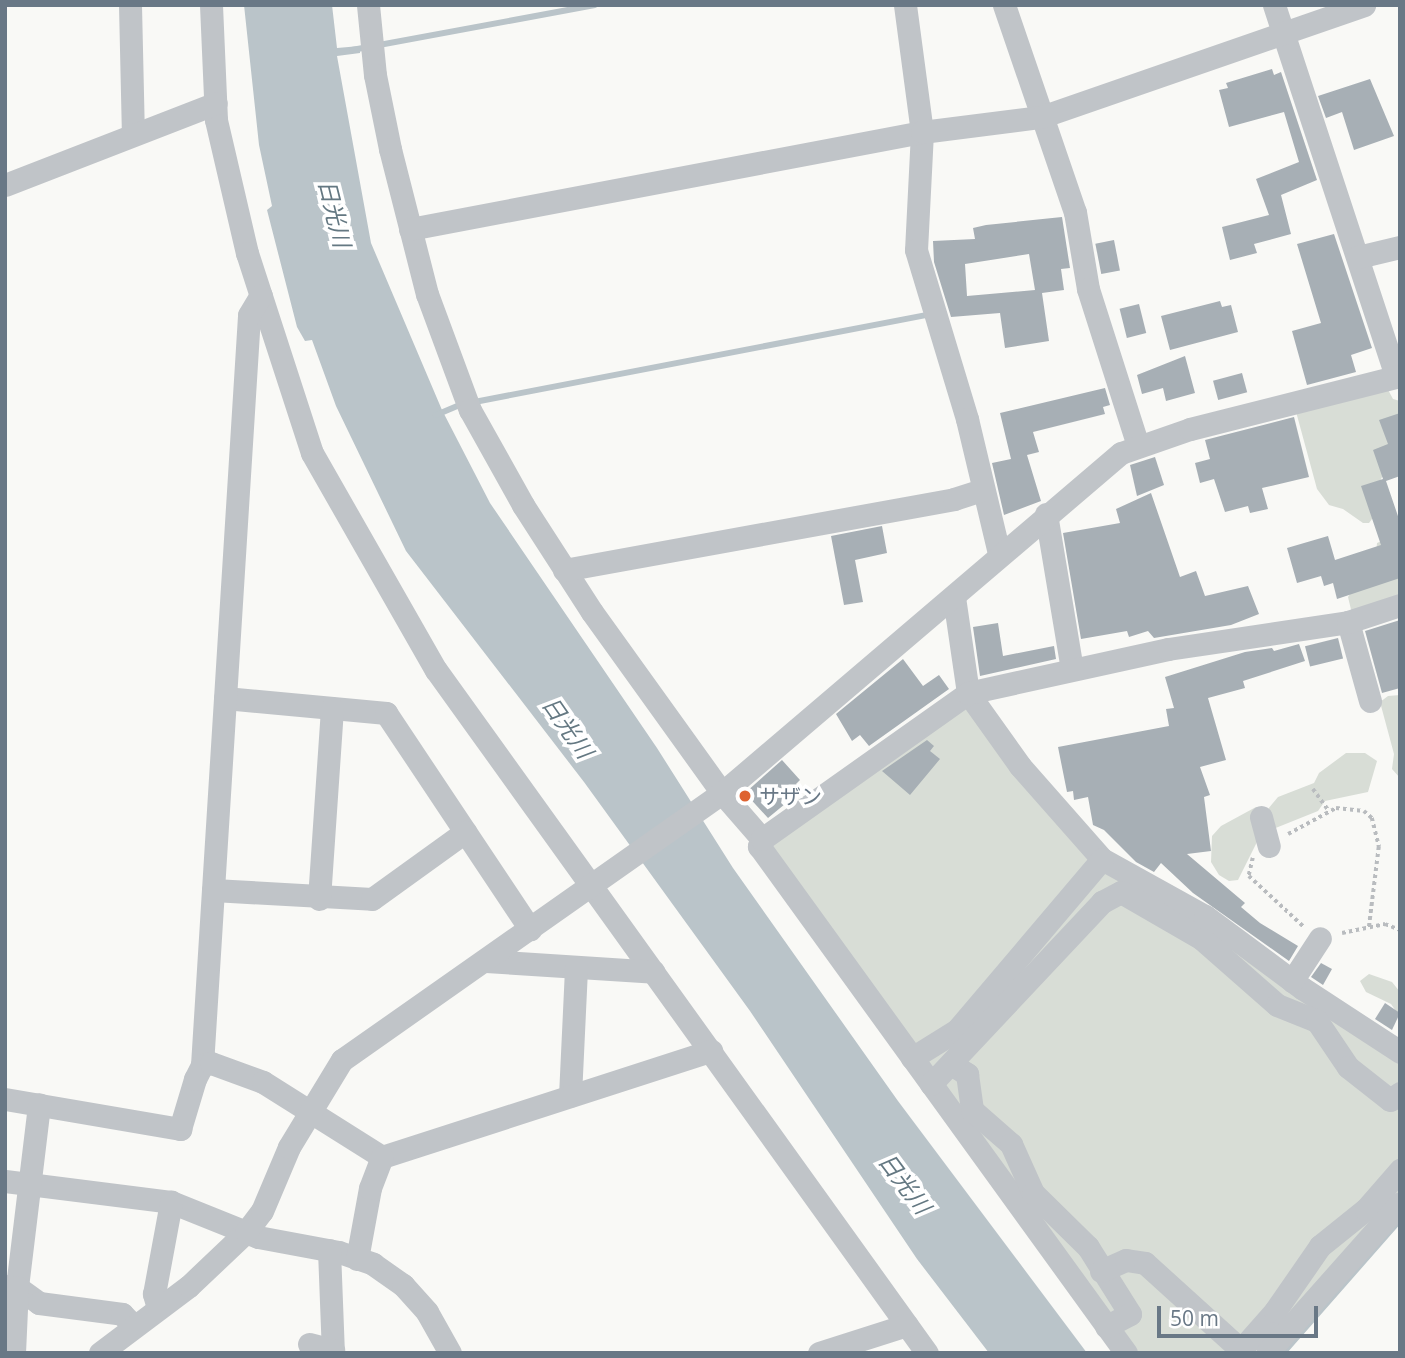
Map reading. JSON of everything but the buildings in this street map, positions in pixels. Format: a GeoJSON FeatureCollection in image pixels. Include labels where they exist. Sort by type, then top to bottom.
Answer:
{"type":"FeatureCollection","features":[{"type":"Feature","properties":{"kind":"street"},"geometry":{"type":"LineString","coordinates":[[130,5],[133,134]]}},
{"type":"Feature","properties":{"kind":"street"},"geometry":{"type":"LineString","coordinates":[[211,5],[216,103],[247,253],[312,453],[436,670],[927,1353]]}},
{"type":"Feature","properties":{"kind":"street"},"geometry":{"type":"LineString","coordinates":[[368,5],[375,75],[410,229],[447,353],[470,410],[564,570],[722,793],[761,839]]}},
{"type":"Feature","properties":{"kind":"street"},"geometry":{"type":"LineString","coordinates":[[905,5],[922,132],[916,250],[967,419],[981,489],[999,553]]}},
{"type":"Feature","properties":{"kind":"street"},"geometry":{"type":"LineString","coordinates":[[1004,5],[1075,212],[1088,289],[1138,446]]}},
{"type":"Feature","properties":{"kind":"street"},"geometry":{"type":"LineString","coordinates":[[100,1353],[159,1308],[246,1232],[262,1211],[310,1111],[342,1060],[722,793],[954,597],[999,553],[1121,453],[1138,446],[1398,377],[1275,5]]}},
{"type":"Feature","properties":{"kind":"street"},"geometry":{"type":"LineString","coordinates":[[410,229],[922,132],[1041,117],[1283,30],[1364,5]]}},
{"type":"Feature","properties":{"kind":"street"},"geometry":{"type":"LineString","coordinates":[[5,185],[216,103]]}},
{"type":"Feature","properties":{"kind":"street"},"geometry":{"type":"LineString","coordinates":[[1358,257],[1400,247]]}},
{"type":"Feature","properties":{"kind":"street"},"geometry":{"type":"LineString","coordinates":[[5,1099],[180,1129],[202,1065],[249,315],[261,295]]}},
{"type":"Feature","properties":{"kind":"street"},"geometry":{"type":"LineString","coordinates":[[564,570],[954,499],[981,489]]}},
{"type":"Feature","properties":{"kind":"street"},"geometry":{"type":"LineString","coordinates":[[1046,514],[1072,669]]}},
{"type":"Feature","properties":{"kind":"street"},"geometry":{"type":"LineString","coordinates":[[954,597],[968,693],[1020,766],[1102,859],[1205,916],[1292,981],[1400,1052]]}},
{"type":"Feature","properties":{"kind":"street"},"geometry":{"type":"LineString","coordinates":[[1126,1353],[759,846],[761,839],[968,693],[1168,649],[1348,622],[1400,605]]}},
{"type":"Feature","properties":{"kind":"street"},"geometry":{"type":"LineString","coordinates":[[1348,622],[1370,701]]}},
{"type":"Feature","properties":{"kind":"street"},"geometry":{"type":"LineString","coordinates":[[225,698],[386,713],[530,929]]}},
{"type":"Feature","properties":{"kind":"street"},"geometry":{"type":"LineString","coordinates":[[319,899],[332,708]]}},
{"type":"Feature","properties":{"kind":"street"},"geometry":{"type":"LineString","coordinates":[[1261,817],[1269,846]]}},
{"type":"Feature","properties":{"kind":"street"},"geometry":{"type":"LineString","coordinates":[[213,890],[319,899],[372,899],[465,832]]}},
{"type":"Feature","properties":{"kind":"street"},"geometry":{"type":"LineString","coordinates":[[931,1084],[953,1065],[1102,859]]}},
{"type":"Feature","properties":{"kind":"street"},"geometry":{"type":"LineString","coordinates":[[1083,885],[1102,902]]}},
{"type":"Feature","properties":{"kind":"street"},"geometry":{"type":"LineString","coordinates":[[912,1058],[957,1030],[1102,902],[1115,893],[1129,894],[1202,939],[1277,1005],[1317,1020],[1348,1067],[1390,1100],[1400,1093]]}},
{"type":"Feature","properties":{"kind":"street"},"geometry":{"type":"LineString","coordinates":[[1292,981],[1320,938]]}},
{"type":"Feature","properties":{"kind":"street"},"geometry":{"type":"LineString","coordinates":[[486,961],[654,972]]}},
{"type":"Feature","properties":{"kind":"street"},"geometry":{"type":"LineString","coordinates":[[570,1096],[576,967]]}},
{"type":"Feature","properties":{"kind":"street"},"geometry":{"type":"LineString","coordinates":[[382,1157],[711,1051]]}},
{"type":"Feature","properties":{"kind":"street"},"geometry":{"type":"LineString","coordinates":[[202,1065],[211,1063],[263,1082],[382,1157]]}},
{"type":"Feature","properties":{"kind":"street"},"geometry":{"type":"LineString","coordinates":[[953,1065],[967,1074],[972,1110],[1011,1144],[1033,1193],[1088,1247],[1130,1314],[1106,1327]]}},
{"type":"Feature","properties":{"kind":"street"},"geometry":{"type":"LineString","coordinates":[[14,1353],[11,1286],[31,1183],[39,1104]]}},
{"type":"Feature","properties":{"kind":"street"},"geometry":{"type":"LineString","coordinates":[[357,1259],[370,1188],[382,1157]]}},
{"type":"Feature","properties":{"kind":"street"},"geometry":{"type":"LineString","coordinates":[[1268,1340],[1320,1246],[1366,1209],[1400,1170]]}},
{"type":"Feature","properties":{"kind":"street"},"geometry":{"type":"LineString","coordinates":[[5,1181],[171,1202],[246,1232],[329,1250],[357,1259],[403,1285],[427,1312],[450,1353]]}},
{"type":"Feature","properties":{"kind":"street"},"geometry":{"type":"LineString","coordinates":[[159,1308],[154,1294],[171,1202]]}},
{"type":"Feature","properties":{"kind":"street"},"geometry":{"type":"LineString","coordinates":[[1101,1271],[1126,1260],[1145,1263],[1240,1351],[1268,1340],[1400,1203]]}},
{"type":"Feature","properties":{"kind":"street"},"geometry":{"type":"LineString","coordinates":[[309,1344],[334,1351],[329,1250]]}},
{"type":"Feature","properties":{"kind":"street"},"geometry":{"type":"LineString","coordinates":[[11,1286],[39,1303],[122,1314],[134,1326]]}},
{"type":"Feature","properties":{"kind":"street"},"geometry":{"type":"LineString","coordinates":[[819,1353],[907,1325]]}},
{"type":"Feature","properties":{"kind":"path"},"geometry":{"type":"LineString","coordinates":[[1313,789],[1329,811]]}},
{"type":"Feature","properties":{"kind":"path"},"geometry":{"type":"LineString","coordinates":[[1369,928],[1379,848],[1372,818],[1353,809],[1329,811],[1255,855],[1249,876],[1290,917],[1320,938],[1369,928],[1385,924],[1400,930]]}},
{"type":"Feature","properties":{"kind":"shaded area"},"geometry":{"type":"Polygon","coordinates":[[[1385,384],[1393,399],[1400,401],[1400,442],[1379,483],[1375,515],[1369,523],[1363,523],[1343,509],[1329,505],[1317,489],[1295,408],[1385,384]]]}},
{"type":"Feature","properties":{"kind":"shaded area"},"geometry":{"type":"Polygon","coordinates":[[[1400,533],[1400,613],[1353,618],[1348,597],[1376,555],[1377,543],[1400,533]]]}},
{"type":"Feature","properties":{"kind":"shaded area"},"geometry":{"type":"Polygon","coordinates":[[[1400,695],[1400,778],[1392,769],[1394,754],[1380,702],[1388,696],[1400,695]]]}},
{"type":"Feature","properties":{"kind":"shaded area"},"geometry":{"type":"Polygon","coordinates":[[[965,701],[1008,767],[1199,925],[1400,1063],[1398,1200],[1253,1353],[1139,1353],[774,850],[772,844],[965,701]]]}},
{"type":"Feature","properties":{"kind":"shaded area"},"geometry":{"type":"Polygon","coordinates":[[[1346,753],[1365,753],[1377,761],[1368,792],[1325,801],[1318,811],[1261,834],[1238,880],[1229,881],[1219,875],[1211,862],[1212,836],[1221,826],[1256,807],[1268,809],[1278,797],[1314,783],[1319,773],[1346,753]]]}},
{"type":"Feature","properties":{"kind":"shaded area"},"geometry":{"type":"Polygon","coordinates":[[[1369,974],[1392,982],[1400,992],[1400,1017],[1391,1004],[1366,992],[1360,981],[1369,974]]]}},
{"type":"Feature","properties":{"kind":"water","name":"日光川"},"geometry":{"type":"Polygon","coordinates":[[[244,5],[332,5],[337,48],[360,46],[360,53],[337,56],[371,243],[442,410],[490,503],[657,748],[733,868],[898,1101],[1087,1353],[989,1353],[917,1259],[750,1011],[584,782],[406,551],[336,406],[312,340],[305,341],[297,327],[267,210],[272,206],[259,145],[244,5]]]}},
{"type":"Feature","properties":{"kind":"waterway"},"geometry":{"type":"LineString","coordinates":[[352,50],[595,5]]}},
{"type":"Feature","properties":{"kind":"waterway"},"geometry":{"type":"LineString","coordinates":[[436,415],[459,405],[928,315]]}},
{"type":"Feature","properties":{"kind":"waterway"},"geometry":{"type":"LineString","coordinates":[[1283,1353],[1400,1220]]}},
{"type":"Feature","properties":{"kind":"place","name":"サザン"},"geometry":{"type":"Point","coordinates":[745,796]}}]}
